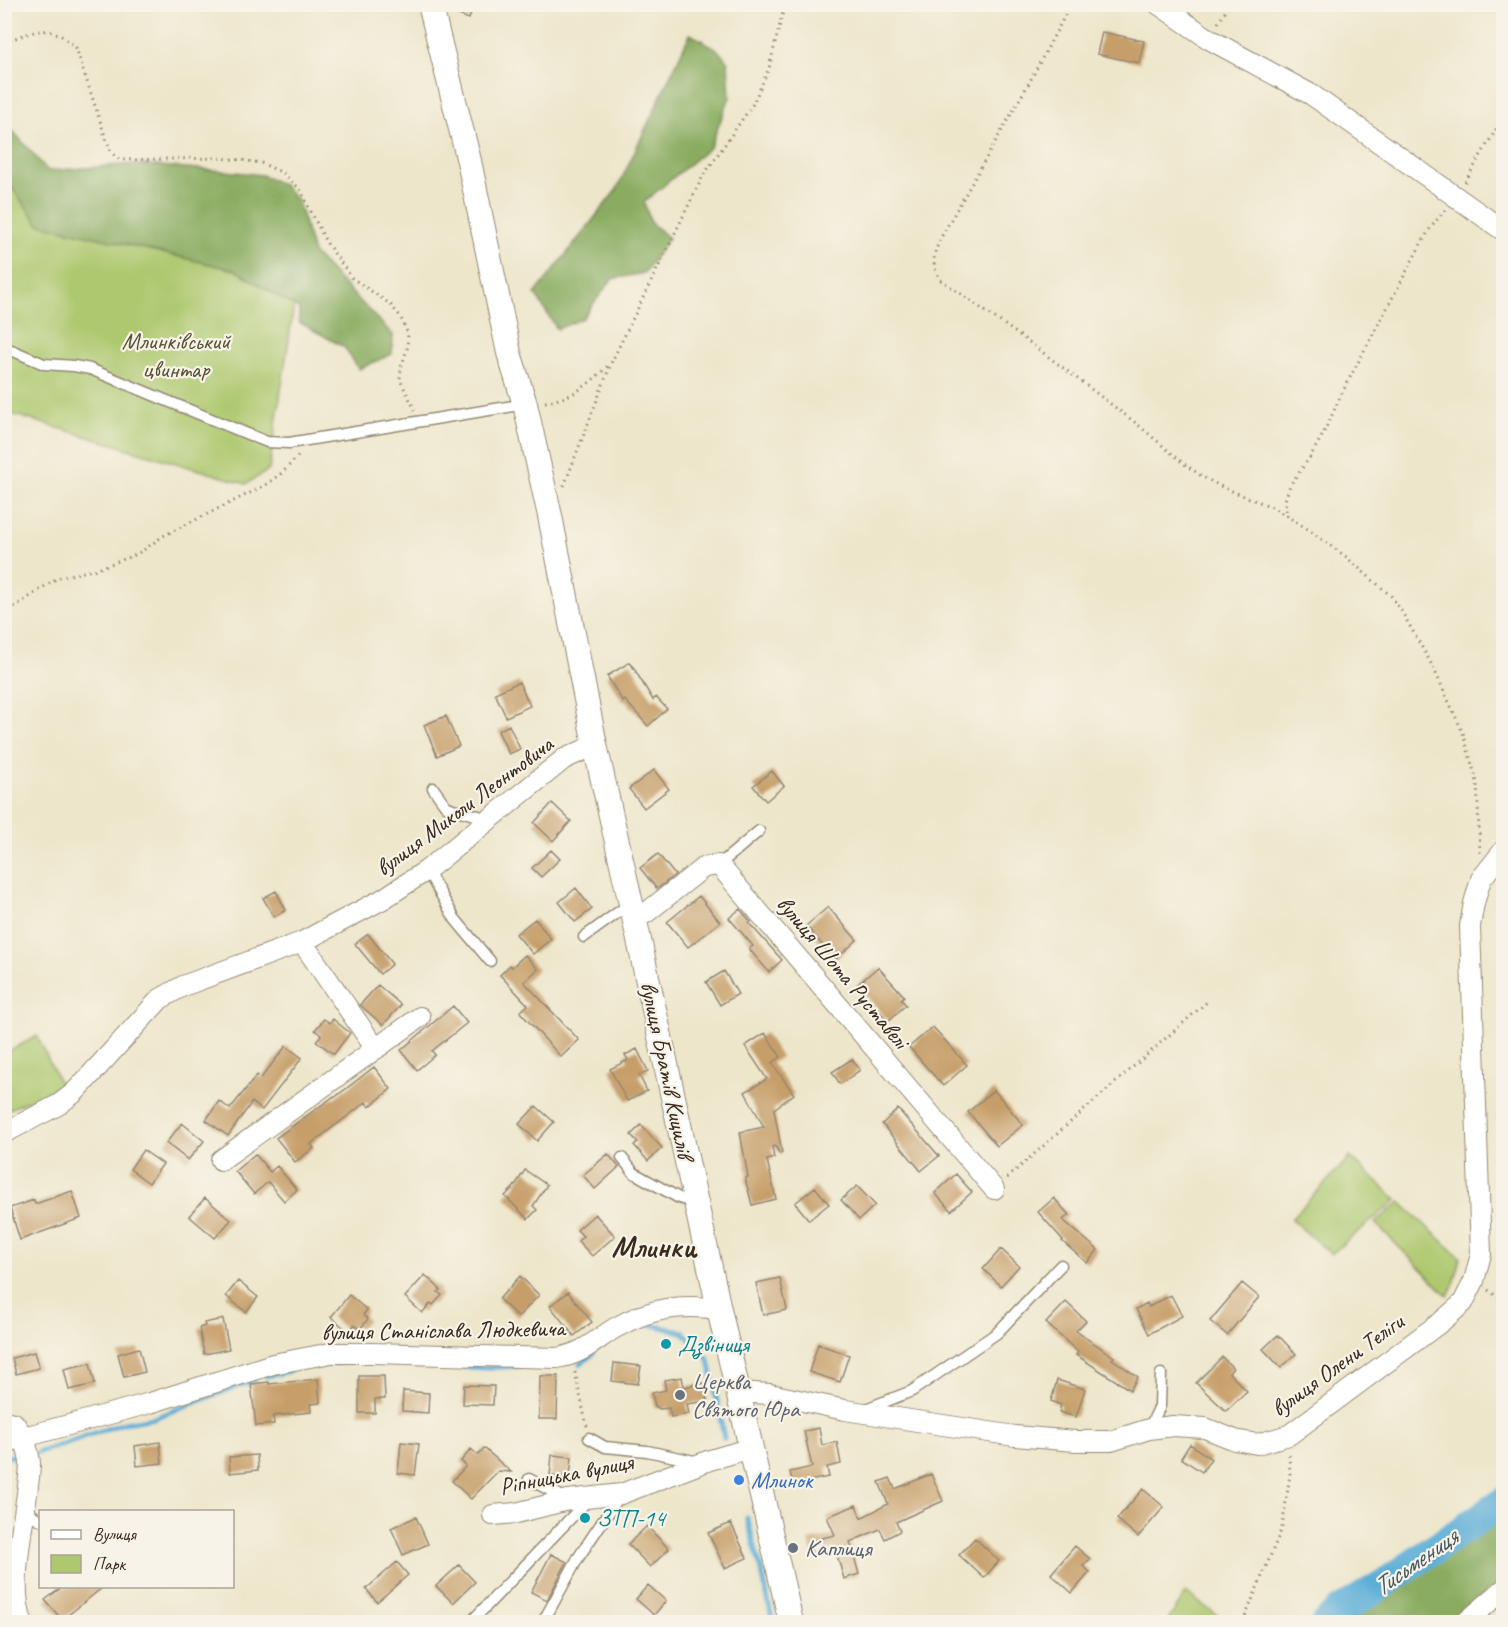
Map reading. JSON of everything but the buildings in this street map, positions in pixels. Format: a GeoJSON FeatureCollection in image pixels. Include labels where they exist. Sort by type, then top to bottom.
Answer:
{"type":"FeatureCollection","features":[{"type":"Feature","properties":{"kind":"street","name":"вулиця Братів Кицилів"},"geometry":{"type":"LineString","coordinates":[[430,4],[469,161],[509,353],[525,404],[550,516],[594,745],[719,1309],[792,1623]]}},
{"type":"Feature","properties":{"kind":"street"},"geometry":{"type":"LineString","coordinates":[[1158,4],[1209,39],[1312,95],[1503,231]]}},
{"type":"Feature","properties":{"kind":"street","name":"вулиця Миколи Леонтовича"},"geometry":{"type":"LineString","coordinates":[[4,1133],[58,1105],[75,1093],[160,999],[183,986],[302,942],[383,899],[427,870],[564,759],[594,745]]}},
{"type":"Feature","properties":{"kind":"street","name":"вулиця Олени Теліги"},"geometry":{"type":"LineString","coordinates":[[738,1392],[770,1394],[858,1412],[1016,1436],[1076,1441],[1111,1441],[1149,1429],[1173,1426],[1205,1428],[1235,1440],[1257,1444],[1289,1435],[1441,1322],[1463,1303],[1474,1281],[1481,1254],[1470,926],[1481,879],[1503,850]]}},
{"type":"Feature","properties":{"kind":"street"},"geometry":{"type":"LineString","coordinates":[[632,910],[646,913],[704,867],[718,865]]}},
{"type":"Feature","properties":{"kind":"street","name":"вулиця Шота Руставелі"},"geometry":{"type":"LineString","coordinates":[[718,865],[994,1189]]}},
{"type":"Feature","properties":{"kind":"street"},"geometry":{"type":"LineString","coordinates":[[302,942],[376,1049]]}},
{"type":"Feature","properties":{"kind":"street"},"geometry":{"type":"LineString","coordinates":[[220,1160],[420,1017]]}},
{"type":"Feature","properties":{"kind":"street","name":"вулиця Станіслава Людкевича"},"geometry":{"type":"LineString","coordinates":[[4,1443],[150,1402],[273,1364],[332,1353],[557,1359],[571,1356],[587,1348],[615,1328],[642,1315],[672,1307],[698,1306],[719,1309]]}},
{"type":"Feature","properties":{"kind":"street"},"geometry":{"type":"LineString","coordinates":[[4,1421],[14,1423],[24,1437],[30,1463],[32,1515],[17,1586],[22,1623]]}},
{"type":"Feature","properties":{"kind":"street","name":"Ріпницька вулиця"},"geometry":{"type":"LineString","coordinates":[[493,1515],[516,1513],[568,1500],[621,1494],[703,1462],[751,1448]]}},
{"type":"Feature","properties":{"kind":"street"},"geometry":{"type":"LineString","coordinates":[[1466,1623],[1503,1589]]}},
{"type":"Feature","properties":{"kind":"lane"},"geometry":{"type":"LineString","coordinates":[[4,346],[44,364],[90,369],[267,442],[289,443],[525,404]]}},
{"type":"Feature","properties":{"kind":"lane"},"geometry":{"type":"LineString","coordinates":[[433,788],[446,806],[490,819]]}},
{"type":"Feature","properties":{"kind":"lane"},"geometry":{"type":"LineString","coordinates":[[718,865],[759,831]]}},
{"type":"Feature","properties":{"kind":"lane"},"geometry":{"type":"LineString","coordinates":[[427,870],[455,919],[490,961]]}},
{"type":"Feature","properties":{"kind":"lane"},"geometry":{"type":"LineString","coordinates":[[584,937],[632,910]]}},
{"type":"Feature","properties":{"kind":"lane"},"geometry":{"type":"LineString","coordinates":[[622,1158],[634,1173],[679,1198],[696,1203]]}},
{"type":"Feature","properties":{"kind":"lane"},"geometry":{"type":"LineString","coordinates":[[858,1412],[912,1391],[997,1333],[1061,1264]]}},
{"type":"Feature","properties":{"kind":"lane"},"geometry":{"type":"LineString","coordinates":[[1149,1429],[1160,1406],[1161,1374]]}},
{"type":"Feature","properties":{"kind":"lane"},"geometry":{"type":"LineString","coordinates":[[590,1438],[605,1447],[647,1451],[703,1462]]}},
{"type":"Feature","properties":{"kind":"lane"},"geometry":{"type":"LineString","coordinates":[[530,1479],[568,1500]]}},
{"type":"Feature","properties":{"kind":"lane"},"geometry":{"type":"LineString","coordinates":[[543,1623],[578,1558],[621,1494]]}},
{"type":"Feature","properties":{"kind":"lane"},"geometry":{"type":"LineString","coordinates":[[471,1623],[590,1498]]}},
{"type":"Feature","properties":{"kind":"path"},"geometry":{"type":"LineString","coordinates":[[550,516],[612,361],[703,176],[753,104],[769,68],[785,4]]}},
{"type":"Feature","properties":{"kind":"path"},"geometry":{"type":"LineString","coordinates":[[1071,4],[940,240],[934,261],[935,271],[941,280],[1029,342],[1137,424],[1182,464],[1224,488],[1272,507],[1345,556],[1391,596],[1432,667],[1463,733],[1477,782],[1481,879]]}},
{"type":"Feature","properties":{"kind":"path"},"geometry":{"type":"LineString","coordinates":[[1209,39],[1230,4]]}},
{"type":"Feature","properties":{"kind":"path"},"geometry":{"type":"LineString","coordinates":[[4,42],[36,31],[51,30],[64,37],[76,48],[107,142],[112,153],[120,160],[218,158],[261,163],[283,173],[300,189],[326,242],[352,278],[390,304],[400,316],[408,334],[400,380],[421,422]]}},
{"type":"Feature","properties":{"kind":"path"},"geometry":{"type":"LineString","coordinates":[[1287,517],[1285,500],[1290,485],[1326,429],[1345,387],[1421,244],[1431,227],[1456,197],[1503,116]]}},
{"type":"Feature","properties":{"kind":"path"},"geometry":{"type":"LineString","coordinates":[[525,404],[566,397],[580,390],[612,361]]}},
{"type":"Feature","properties":{"kind":"path"},"geometry":{"type":"LineString","coordinates":[[4,614],[57,578],[97,569],[135,555],[163,536],[264,486],[299,456],[309,440]]}},
{"type":"Feature","properties":{"kind":"path"},"geometry":{"type":"LineString","coordinates":[[994,1189],[1208,1001]]}},
{"type":"Feature","properties":{"kind":"path"},"geometry":{"type":"LineString","coordinates":[[571,1356],[590,1438]]}},
{"type":"Feature","properties":{"kind":"path"},"geometry":{"type":"LineString","coordinates":[[1243,1623],[1282,1528],[1290,1475],[1289,1435]]}},
{"type":"Feature","properties":{"kind":"green space"},"geometry":{"type":"Polygon","coordinates":[[[690,34],[716,48],[728,62],[730,97],[710,147],[644,202],[651,223],[669,238],[644,273],[612,279],[582,319],[557,329],[535,294],[617,189],[690,34]]]}},
{"type":"Feature","properties":{"kind":"green space"},"geometry":{"type":"Polygon","coordinates":[[[5,122],[48,171],[133,164],[262,175],[283,185],[298,201],[313,253],[393,335],[392,354],[359,369],[344,347],[299,322],[299,309],[235,270],[39,224],[5,179],[5,122]]]}},
{"type":"Feature","properties":{"kind":"green space","name":"Млинківський цвинтар"},"geometry":{"type":"Polygon","coordinates":[[[4,170],[249,264],[295,298],[269,470],[246,484],[5,412],[4,170]]]}},
{"type":"Feature","properties":{"kind":"green space"},"geometry":{"type":"Polygon","coordinates":[[[37,1036],[61,1086],[5,1110],[5,1053],[37,1036]]]}},
{"type":"Feature","properties":{"kind":"green space"},"geometry":{"type":"Polygon","coordinates":[[[1350,1157],[1397,1200],[1331,1254],[1291,1219],[1350,1157]]]}},
{"type":"Feature","properties":{"kind":"green space"},"geometry":{"type":"Polygon","coordinates":[[[1400,1202],[1461,1258],[1448,1296],[1375,1223],[1400,1202]]]}},
{"type":"Feature","properties":{"kind":"green space"},"geometry":{"type":"Polygon","coordinates":[[[1503,1511],[1503,1579],[1452,1622],[1344,1622],[1503,1511]]]}},
{"type":"Feature","properties":{"kind":"green space"},"geometry":{"type":"Polygon","coordinates":[[[1186,1593],[1227,1622],[1167,1622],[1186,1593]]]}},
{"type":"Feature","properties":{"kind":"waterway"},"geometry":{"type":"LineString","coordinates":[[636,1328],[648,1324],[683,1332],[709,1360],[724,1438]]}},
{"type":"Feature","properties":{"kind":"waterway"},"geometry":{"type":"LineString","coordinates":[[580,1364],[593,1354]]}},
{"type":"Feature","properties":{"kind":"waterway"},"geometry":{"type":"LineString","coordinates":[[313,1366],[345,1362]]}},
{"type":"Feature","properties":{"kind":"waterway"},"geometry":{"type":"LineString","coordinates":[[411,1364],[488,1368],[519,1366]]}},
{"type":"Feature","properties":{"kind":"waterway"},"geometry":{"type":"LineString","coordinates":[[266,1376],[289,1371]]}},
{"type":"Feature","properties":{"kind":"waterway"},"geometry":{"type":"LineString","coordinates":[[37,1453],[124,1423],[154,1418],[254,1380]]}},
{"type":"Feature","properties":{"kind":"waterway"},"geometry":{"type":"LineString","coordinates":[[4,1457],[18,1456]]}},
{"type":"Feature","properties":{"kind":"waterway","name":"Тисьмениця"},"geometry":{"type":"LineString","coordinates":[[1327,1622],[1338,1612],[1385,1583],[1504,1501]]}},
{"type":"Feature","properties":{"kind":"waterway"},"geometry":{"type":"LineString","coordinates":[[747,1518],[773,1622]]}},
{"type":"Feature","properties":{"kind":"place","name":"Дзвіниця"},"geometry":{"type":"Point","coordinates":[666,1344]}},
{"type":"Feature","properties":{"kind":"place","name":"Церква Святого Юра"},"geometry":{"type":"Point","coordinates":[680,1395]}},
{"type":"Feature","properties":{"kind":"place","name":"Млинок"},"geometry":{"type":"Point","coordinates":[739,1480]}},
{"type":"Feature","properties":{"kind":"place","name":"ЗТП-14"},"geometry":{"type":"Point","coordinates":[585,1518]}},
{"type":"Feature","properties":{"kind":"place","name":"Каплиця"},"geometry":{"type":"Point","coordinates":[793,1548]}},
{"type":"Feature","properties":{"kind":"district","name":"Млинки"},"geometry":{"type":"Point","coordinates":[654,1247]}}]}
